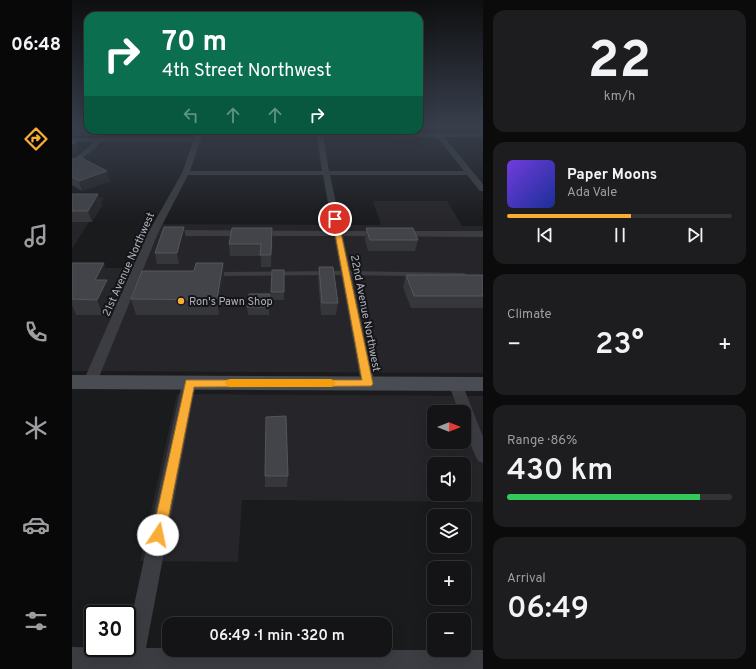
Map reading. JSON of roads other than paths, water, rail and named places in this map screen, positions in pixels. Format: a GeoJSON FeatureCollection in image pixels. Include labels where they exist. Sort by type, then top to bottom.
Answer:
{"type":"FeatureCollection","features":[{"type":"Feature","properties":{"kind":"street","name":"21st Avenue Northwest"},"geometry":{"type":"LineString","coordinates":[[81,382],[139,274],[153,233],[186,173],[191,158]]}},
{"type":"Feature","properties":{"kind":"street","name":"22nd Avenue Northwest"},"geometry":{"type":"LineString","coordinates":[[324,158],[345,273],[368,384]]}},
{"type":"Feature","properties":{"kind":"street"},"geometry":{"type":"LineString","coordinates":[[457,158],[483,189]]}},
{"type":"Feature","properties":{"kind":"street"},"geometry":{"type":"LineString","coordinates":[[186,173],[469,173]]}},
{"type":"Feature","properties":{"kind":"street"},"geometry":{"type":"LineString","coordinates":[[153,233],[483,234]]}},
{"type":"Feature","properties":{"kind":"street"},"geometry":{"type":"LineString","coordinates":[[81,382],[483,384]]}},
{"type":"Feature","properties":{"kind":"street"},"geometry":{"type":"LineString","coordinates":[[132,664],[190,383]]}},
{"type":"Feature","properties":{"kind":"street"},"geometry":{"type":"LineString","coordinates":[[455,383],[483,456]]}},
{"type":"Feature","properties":{"kind":"street"},"geometry":{"type":"LineString","coordinates":[[72,658],[132,664],[483,661]]}},
{"type":"Feature","properties":{"kind":"lane"},"geometry":{"type":"LineString","coordinates":[[213,274],[345,273],[468,275]]}},
{"type":"Feature","properties":{"kind":"place","name":"Ron's Pawn Shop"},"geometry":{"type":"Point","coordinates":[181,301]}}]}
